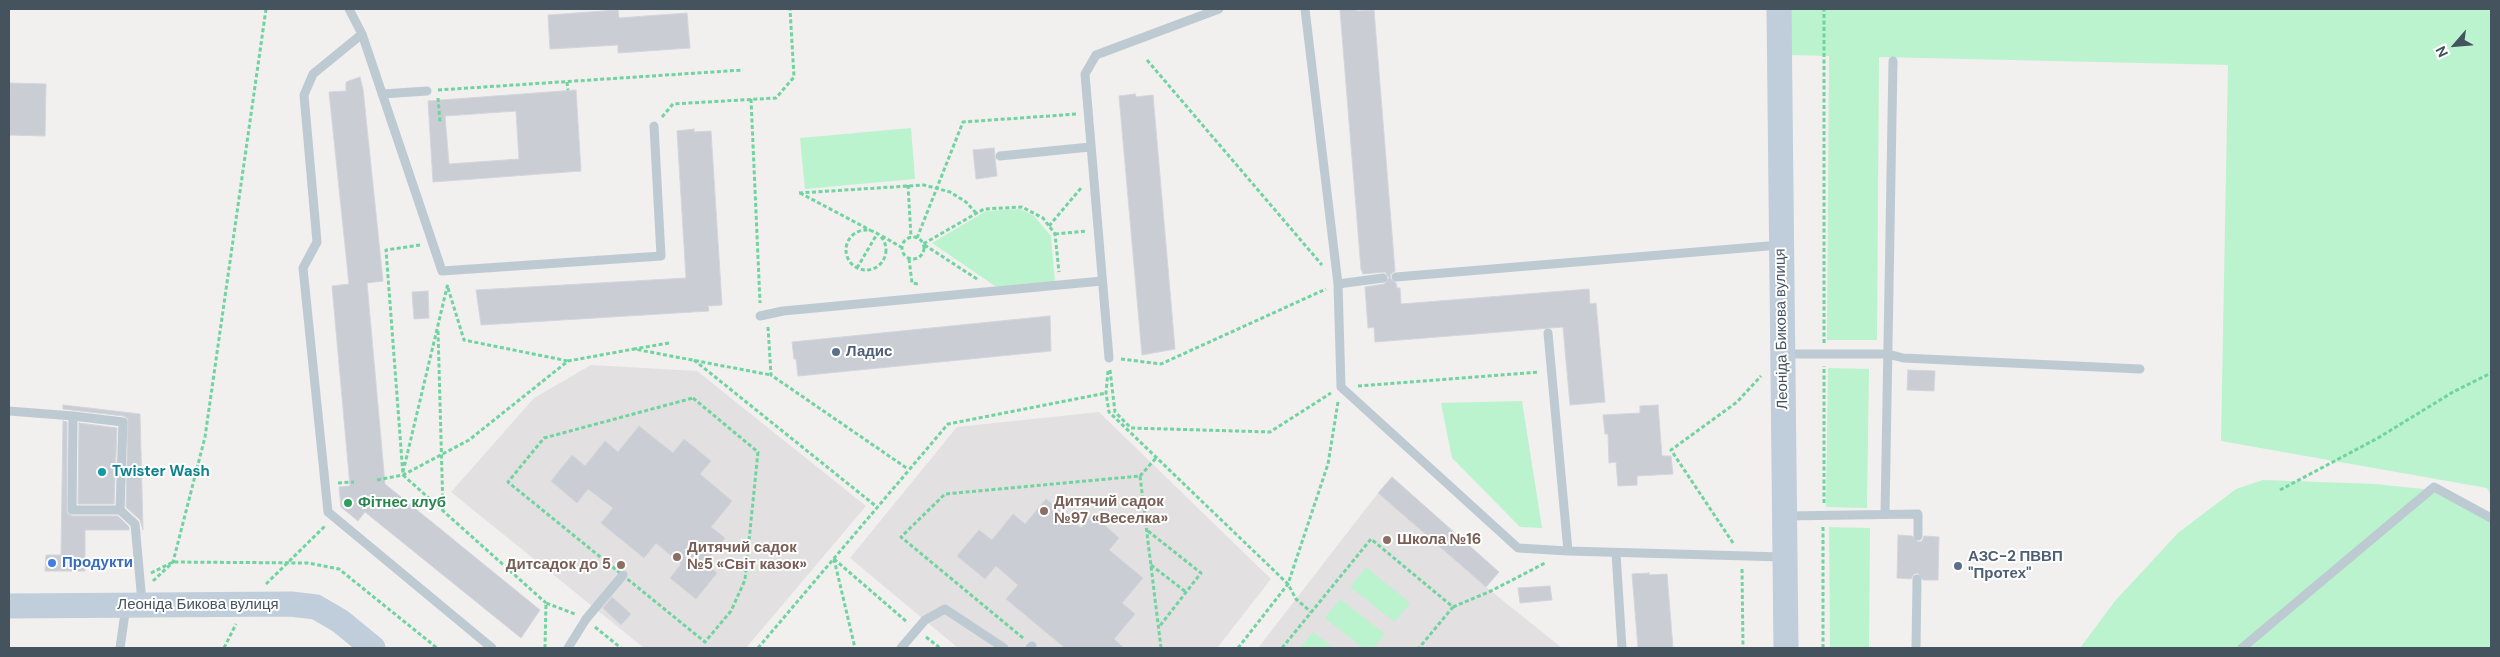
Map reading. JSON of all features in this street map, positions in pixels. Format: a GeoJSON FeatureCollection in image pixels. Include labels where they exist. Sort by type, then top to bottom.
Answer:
{"type":"FeatureCollection","features":[{"type":"Feature","properties":{"kind":"street","name":"Леоніда Бикова вулиця"},"geometry":{"type":"LineString","coordinates":[[1779,9],[1780,245],[1786,648]]}},
{"type":"Feature","properties":{"kind":"street","name":"Леоніда Бикова вулиця"},"geometry":{"type":"LineString","coordinates":[[9,606],[291,604],[316,607],[340,621],[373,648]]}},
{"type":"Feature","properties":{"kind":"lane"},"geometry":{"type":"LineString","coordinates":[[349,9],[362,34],[433,243],[447,271],[661,256],[654,126]]}},
{"type":"Feature","properties":{"kind":"lane"},"geometry":{"type":"LineString","coordinates":[[1109,358],[1085,74],[1096,55],[1219,9]]}},
{"type":"Feature","properties":{"kind":"lane"},"geometry":{"type":"LineString","coordinates":[[1305,9],[1338,284],[1341,388],[1518,548],[1616,554],[1785,557]]}},
{"type":"Feature","properties":{"kind":"lane"},"geometry":{"type":"LineString","coordinates":[[362,34],[312,74],[304,95],[317,242],[304,268],[328,512],[492,648]]}},
{"type":"Feature","properties":{"kind":"lane"},"geometry":{"type":"LineString","coordinates":[[1885,514],[1893,61]]}},
{"type":"Feature","properties":{"kind":"lane"},"geometry":{"type":"LineString","coordinates":[[382,94],[427,91]]}},
{"type":"Feature","properties":{"kind":"lane"},"geometry":{"type":"LineString","coordinates":[[1000,156],[1090,147]]}},
{"type":"Feature","properties":{"kind":"lane"},"geometry":{"type":"LineString","coordinates":[[1396,277],[1780,245]]}},
{"type":"Feature","properties":{"kind":"lane"},"geometry":{"type":"LineString","coordinates":[[1338,284],[1382,278]]}},
{"type":"Feature","properties":{"kind":"lane"},"geometry":{"type":"LineString","coordinates":[[760,316],[930,297],[1102,281]]}},
{"type":"Feature","properties":{"kind":"lane"},"geometry":{"type":"LineString","coordinates":[[1548,333],[1568,551]]}},
{"type":"Feature","properties":{"kind":"lane"},"geometry":{"type":"LineString","coordinates":[[1782,354],[1888,354],[1903,358],[2140,369]]}},
{"type":"Feature","properties":{"kind":"lane"},"geometry":{"type":"LineString","coordinates":[[9,411],[123,422],[120,510]]}},
{"type":"Feature","properties":{"kind":"lane"},"geometry":{"type":"LineString","coordinates":[[73,416],[72,510],[120,510],[135,524],[134,605],[120,648]]}},
{"type":"Feature","properties":{"kind":"lane"},"geometry":{"type":"LineString","coordinates":[[2242,648],[2434,487],[2491,518]]}},
{"type":"Feature","properties":{"kind":"lane"},"geometry":{"type":"LineString","coordinates":[[1785,516],[1918,514],[1918,536]]}},
{"type":"Feature","properties":{"kind":"lane"},"geometry":{"type":"LineString","coordinates":[[1616,554],[1622,648]]}},
{"type":"Feature","properties":{"kind":"lane"},"geometry":{"type":"LineString","coordinates":[[568,648],[586,619],[623,575]]}},
{"type":"Feature","properties":{"kind":"lane"},"geometry":{"type":"LineString","coordinates":[[1916,648],[1917,579]]}},
{"type":"Feature","properties":{"kind":"lane"},"geometry":{"type":"LineString","coordinates":[[900,648],[925,620],[945,609],[1004,648]]}},
{"type":"Feature","properties":{"kind":"path"},"geometry":{"type":"LineString","coordinates":[[134,605],[173,562],[205,437],[266,9]]}},
{"type":"Feature","properties":{"kind":"path"},"geometry":{"type":"LineString","coordinates":[[654,126],[673,104],[776,98],[794,77],[790,9]]}},
{"type":"Feature","properties":{"kind":"path"},"geometry":{"type":"LineString","coordinates":[[1823,648],[1824,9]]}},
{"type":"Feature","properties":{"kind":"path"},"geometry":{"type":"LineString","coordinates":[[1109,358],[1161,364],[1338,284],[1147,60]]}},
{"type":"Feature","properties":{"kind":"path"},"geometry":{"type":"LineString","coordinates":[[427,91],[743,70]]}},
{"type":"Feature","properties":{"kind":"path"},"geometry":{"type":"LineString","coordinates":[[566,82],[568,90]]}},
{"type":"Feature","properties":{"kind":"path"},"geometry":{"type":"LineString","coordinates":[[438,90],[440,122]]}},
{"type":"Feature","properties":{"kind":"path"},"geometry":{"type":"LineString","coordinates":[[751,99],[760,316],[768,325],[771,375]]}},
{"type":"Feature","properties":{"kind":"path"},"geometry":{"type":"LineString","coordinates":[[917,238],[963,122],[1088,113]]}},
{"type":"Feature","properties":{"kind":"path"},"geometry":{"type":"LineString","coordinates":[[1050,226],[1093,174]]}},
{"type":"Feature","properties":{"kind":"path"},"geometry":{"type":"LineString","coordinates":[[908,185],[911,237]]}},
{"type":"Feature","properties":{"kind":"path"},"geometry":{"type":"LineString","coordinates":[[930,297],[929,286],[912,282],[909,259],[903,254],[901,247],[799,193],[908,185],[937,187],[966,202],[976,213]]}},
{"type":"Feature","properties":{"kind":"path"},"geometry":{"type":"LineString","coordinates":[[923,244],[984,209],[1022,207],[1036,213],[1050,226],[1055,234],[1060,285]]}},
{"type":"Feature","properties":{"kind":"path"},"geometry":{"type":"LineString","coordinates":[[1055,234],[1098,230]]}},
{"type":"Feature","properties":{"kind":"path"},"geometry":{"type":"LineString","coordinates":[[870,231],[877,234],[885,243],[886,257],[882,263],[870,270],[857,268],[848,259],[847,247],[849,241],[858,232],[870,231]]}},
{"type":"Feature","properties":{"kind":"path"},"geometry":{"type":"LineString","coordinates":[[857,268],[877,234]]}},
{"type":"Feature","properties":{"kind":"path"},"geometry":{"type":"LineString","coordinates":[[901,247],[905,240],[911,237],[917,238],[923,244],[995,291]]}},
{"type":"Feature","properties":{"kind":"path"},"geometry":{"type":"LineString","coordinates":[[433,243],[386,250],[403,475],[546,602],[586,619],[622,648]]}},
{"type":"Feature","properties":{"kind":"path"},"geometry":{"type":"LineString","coordinates":[[909,259],[919,258],[923,252],[923,244]]}},
{"type":"Feature","properties":{"kind":"path"},"geometry":{"type":"LineString","coordinates":[[403,475],[447,286],[447,271]]}},
{"type":"Feature","properties":{"kind":"path"},"geometry":{"type":"LineString","coordinates":[[447,271],[447,286],[464,340],[568,361],[669,343]]}},
{"type":"Feature","properties":{"kind":"path"},"geometry":{"type":"LineString","coordinates":[[438,324],[443,510]]}},
{"type":"Feature","properties":{"kind":"path"},"geometry":{"type":"LineString","coordinates":[[634,349],[771,375],[908,469]]}},
{"type":"Feature","properties":{"kind":"path"},"geometry":{"type":"LineString","coordinates":[[1109,358],[1115,412],[1131,428],[1270,432],[1341,388],[1552,371]]}},
{"type":"Feature","properties":{"kind":"path"},"geometry":{"type":"LineString","coordinates":[[1109,358],[1106,393],[1109,412],[1288,584],[1296,599],[1311,612]]}},
{"type":"Feature","properties":{"kind":"path"},"geometry":{"type":"LineString","coordinates":[[694,360],[877,506]]}},
{"type":"Feature","properties":{"kind":"path"},"geometry":{"type":"LineString","coordinates":[[377,480],[403,475],[468,440],[568,361]]}},
{"type":"Feature","properties":{"kind":"path"},"geometry":{"type":"LineString","coordinates":[[2280,490],[2370,443],[2453,392],[2491,373]]}},
{"type":"Feature","properties":{"kind":"path"},"geometry":{"type":"LineString","coordinates":[[1238,648],[1288,584],[1328,464],[1341,388]]}},
{"type":"Feature","properties":{"kind":"path"},"geometry":{"type":"LineString","coordinates":[[758,648],[948,424],[1106,393]]}},
{"type":"Feature","properties":{"kind":"path"},"geometry":{"type":"LineString","coordinates":[[693,398],[758,452],[745,580],[730,611],[705,642],[623,575],[508,482],[544,438],[693,398]]}},
{"type":"Feature","properties":{"kind":"path"},"geometry":{"type":"LineString","coordinates":[[1738,402],[1671,450],[1742,557],[1743,648]]}},
{"type":"Feature","properties":{"kind":"path"},"geometry":{"type":"LineString","coordinates":[[1031,647],[901,538],[945,494],[1140,476],[1156,458]]}},
{"type":"Feature","properties":{"kind":"path"},"geometry":{"type":"LineString","coordinates":[[1140,476],[1161,648]]}},
{"type":"Feature","properties":{"kind":"path"},"geometry":{"type":"LineString","coordinates":[[245,605],[335,518]]}},
{"type":"Feature","properties":{"kind":"path"},"geometry":{"type":"LineString","coordinates":[[1147,530],[1201,573],[1158,627]]}},
{"type":"Feature","properties":{"kind":"path"},"geometry":{"type":"LineString","coordinates":[[1282,648],[1371,539],[1453,607]]}},
{"type":"Feature","properties":{"kind":"path"},"geometry":{"type":"LineString","coordinates":[[1419,648],[1453,607],[1491,591],[1568,551]]}},
{"type":"Feature","properties":{"kind":"path"},"geometry":{"type":"LineString","coordinates":[[834,559],[916,630],[940,648]]}},
{"type":"Feature","properties":{"kind":"path"},"geometry":{"type":"LineString","coordinates":[[834,559],[855,648]]}},
{"type":"Feature","properties":{"kind":"path"},"geometry":{"type":"LineString","coordinates":[[1151,565],[1186,592]]}},
{"type":"Feature","properties":{"kind":"path"},"geometry":{"type":"LineString","coordinates":[[545,648],[546,602]]}},
{"type":"Feature","properties":{"kind":"shaded area","name":"Дитячий садок №5 «Світ казок»"},"geometry":{"type":"Polygon","coordinates":[[[591,365],[697,371],[866,506],[746,648],[644,648],[451,492],[534,398],[591,365]]]}},
{"type":"Feature","properties":{"kind":"shaded area","name":"Дитячий садок №97 «Веселка»"},"geometry":{"type":"Polygon","coordinates":[[[1099,412],[1271,579],[1217,648],[958,648],[850,558],[957,427],[1099,412]]]}},
{"type":"Feature","properties":{"kind":"shaded area","name":"Школа №16"},"geometry":{"type":"Polygon","coordinates":[[[1378,493],[1486,587],[1562,648],[1258,648],[1378,493]]]}},
{"type":"Feature","properties":{"kind":"green space"},"geometry":{"type":"Polygon","coordinates":[[[1789,9],[2491,9],[2491,496],[2487,488],[2221,441],[2228,65],[1879,57],[1877,340],[1827,340],[1829,56],[1790,55],[1789,9]]]}},
{"type":"Feature","properties":{"kind":"green space"},"geometry":{"type":"Polygon","coordinates":[[[911,128],[915,179],[805,189],[800,138],[911,128]]]}},
{"type":"Feature","properties":{"kind":"green space"},"geometry":{"type":"Polygon","coordinates":[[[1021,209],[1034,216],[1051,236],[1055,283],[998,288],[932,243],[986,211],[1021,209]]]}},
{"type":"Feature","properties":{"kind":"green space"},"geometry":{"type":"Polygon","coordinates":[[[1828,368],[1869,369],[1867,508],[1826,507],[1828,368]]]}},
{"type":"Feature","properties":{"kind":"green space"},"geometry":{"type":"Polygon","coordinates":[[[1522,401],[1542,528],[1520,527],[1452,458],[1441,403],[1522,401]]]}},
{"type":"Feature","properties":{"kind":"green space"},"geometry":{"type":"Polygon","coordinates":[[[2263,480],[2375,484],[2432,490],[2491,522],[2491,648],[2080,648],[2115,601],[2178,533],[2236,489],[2263,480]]]}},
{"type":"Feature","properties":{"kind":"green space"},"geometry":{"type":"Polygon","coordinates":[[[1829,527],[1870,528],[1869,648],[1830,648],[1829,527]]]}},
{"type":"Feature","properties":{"kind":"green space"},"geometry":{"type":"Polygon","coordinates":[[[1366,567],[1410,603],[1395,622],[1350,587],[1366,567]]]}},
{"type":"Feature","properties":{"kind":"green space"},"geometry":{"type":"Polygon","coordinates":[[[1340,599],[1385,634],[1373,648],[1363,648],[1325,618],[1340,599]]]}},
{"type":"Feature","properties":{"kind":"green space"},"geometry":{"type":"Polygon","coordinates":[[[1313,632],[1333,648],[1300,648],[1313,632]]]}},
{"type":"Feature","properties":{"kind":"building"},"geometry":{"type":"Polygon","coordinates":[[[1356,9],[1357,11],[1374,10],[1395,271],[1391,274],[1390,278],[1396,283],[1397,288],[1400,288],[1401,304],[1589,289],[1590,304],[1596,303],[1605,402],[1570,405],[1563,327],[1375,342],[1374,327],[1368,328],[1365,287],[1384,284],[1389,278],[1385,272],[1363,274],[1361,269],[1340,10],[1356,9]]]}},
{"type":"Feature","properties":{"kind":"building"},"geometry":{"type":"Polygon","coordinates":[[[618,10],[619,18],[687,13],[690,48],[618,53],[618,45],[550,49],[548,15],[618,10]]]}},
{"type":"Feature","properties":{"kind":"building"},"geometry":{"type":"Polygon","coordinates":[[[360,77],[363,89],[383,281],[367,283],[385,484],[540,610],[521,638],[365,512],[358,521],[341,507],[339,487],[350,486],[332,286],[349,284],[329,92],[346,91],[346,82],[360,77]]]}},
{"type":"Feature","properties":{"kind":"building"},"geometry":{"type":"Polygon","coordinates":[[[10,83],[46,84],[45,136],[9,135],[10,83]]]}},
{"type":"Feature","properties":{"kind":"building"},"geometry":{"type":"Polygon","coordinates":[[[576,90],[581,171],[433,182],[428,101],[576,90]],[[516,111],[445,116],[449,164],[519,159],[516,111]]]}},
{"type":"Feature","properties":{"kind":"building"},"geometry":{"type":"Polygon","coordinates":[[[1135,94],[1136,97],[1153,95],[1175,349],[1142,355],[1119,96],[1135,94]]]}},
{"type":"Feature","properties":{"kind":"building"},"geometry":{"type":"Polygon","coordinates":[[[694,129],[694,132],[711,131],[722,305],[708,306],[709,311],[481,325],[476,290],[686,278],[677,131],[694,129]]]}},
{"type":"Feature","properties":{"kind":"building"},"geometry":{"type":"Polygon","coordinates":[[[994,148],[997,176],[976,179],[973,150],[994,148]]]}},
{"type":"Feature","properties":{"kind":"building"},"geometry":{"type":"Polygon","coordinates":[[[428,291],[429,318],[414,319],[412,292],[428,291]]]}},
{"type":"Feature","properties":{"kind":"building"},"geometry":{"type":"Polygon","coordinates":[[[1050,316],[1051,351],[798,376],[796,359],[794,359],[792,342],[1050,316]]]}},
{"type":"Feature","properties":{"kind":"building"},"geometry":{"type":"Polygon","coordinates":[[[1908,370],[1935,371],[1934,391],[1907,390],[1908,370]]]}},
{"type":"Feature","properties":{"kind":"building"},"geometry":{"type":"Polygon","coordinates":[[[63,405],[140,414],[143,530],[140,520],[126,507],[128,419],[124,416],[63,409],[63,405]]]}},
{"type":"Feature","properties":{"kind":"building"},"geometry":{"type":"Polygon","coordinates":[[[1658,405],[1662,456],[1671,456],[1673,474],[1637,476],[1637,485],[1618,486],[1616,462],[1609,463],[1608,434],[1605,434],[1603,415],[1640,413],[1640,406],[1658,405]]]}},
{"type":"Feature","properties":{"kind":"building"},"geometry":{"type":"Polygon","coordinates":[[[63,421],[67,422],[67,513],[72,516],[118,516],[129,527],[129,530],[85,530],[85,571],[45,571],[46,555],[61,555],[63,421]]]}},
{"type":"Feature","properties":{"kind":"building"},"geometry":{"type":"Polygon","coordinates":[[[79,423],[117,428],[114,504],[78,504],[79,423]]]}},
{"type":"Feature","properties":{"kind":"building"},"geometry":{"type":"Polygon","coordinates":[[[639,426],[673,453],[684,439],[711,461],[700,474],[732,501],[711,527],[725,538],[705,563],[717,573],[696,599],[670,578],[681,564],[656,543],[644,558],[601,523],[613,508],[588,489],[577,503],[551,481],[572,455],[585,466],[605,441],[618,452],[639,426]]]}},
{"type":"Feature","properties":{"kind":"building"},"geometry":{"type":"Polygon","coordinates":[[[1392,477],[1499,572],[1486,587],[1378,493],[1392,477]]]}},
{"type":"Feature","properties":{"kind":"building"},"geometry":{"type":"Polygon","coordinates":[[[1046,499],[1081,528],[1092,514],[1119,538],[1109,550],[1143,578],[1122,603],[1135,614],[1114,639],[1124,648],[1065,648],[1006,599],[1018,585],[996,566],[985,579],[957,556],[979,530],[992,540],[1013,514],[1025,524],[1046,499]]]}},
{"type":"Feature","properties":{"kind":"building"},"geometry":{"type":"Polygon","coordinates":[[[1898,535],[1912,536],[1918,542],[1922,541],[1924,536],[1939,537],[1938,580],[1923,580],[1918,573],[1914,574],[1911,579],[1897,578],[1898,535]]]}},
{"type":"Feature","properties":{"kind":"building"},"geometry":{"type":"Polygon","coordinates":[[[1649,573],[1649,575],[1667,574],[1673,648],[1638,648],[1632,574],[1649,573]]]}},
{"type":"Feature","properties":{"kind":"building"},"geometry":{"type":"Polygon","coordinates":[[[1550,586],[1552,600],[1520,603],[1518,588],[1550,586]]]}},
{"type":"Feature","properties":{"kind":"building"},"geometry":{"type":"Polygon","coordinates":[[[612,597],[631,614],[621,625],[603,608],[612,597]]]}},
{"type":"Feature","properties":{"kind":"place","name":"Ладис"},"geometry":{"type":"Point","coordinates":[836,352]}},
{"type":"Feature","properties":{"kind":"place","name":"Twister Wash"},"geometry":{"type":"Point","coordinates":[102,472]}},
{"type":"Feature","properties":{"kind":"place","name":"Фітнес клуб"},"geometry":{"type":"Point","coordinates":[348,503]}},
{"type":"Feature","properties":{"kind":"place","name":"Дитячий садок №97 «Веселка»"},"geometry":{"type":"Point","coordinates":[1044,511]}},
{"type":"Feature","properties":{"kind":"place","name":"Школа №16"},"geometry":{"type":"Point","coordinates":[1387,540]}},
{"type":"Feature","properties":{"kind":"place","name":"Дитячий садок №5 «Світ казок»"},"geometry":{"type":"Point","coordinates":[677,557]}},
{"type":"Feature","properties":{"kind":"place","name":"Продукти"},"geometry":{"type":"Point","coordinates":[52,563]}},
{"type":"Feature","properties":{"kind":"place","name":"Дитсадок до 5"},"geometry":{"type":"Point","coordinates":[621,565]}},
{"type":"Feature","properties":{"kind":"place","name":"АЗС-2 ПВВП \"Протех\""},"geometry":{"type":"Point","coordinates":[1958,566]}}]}
